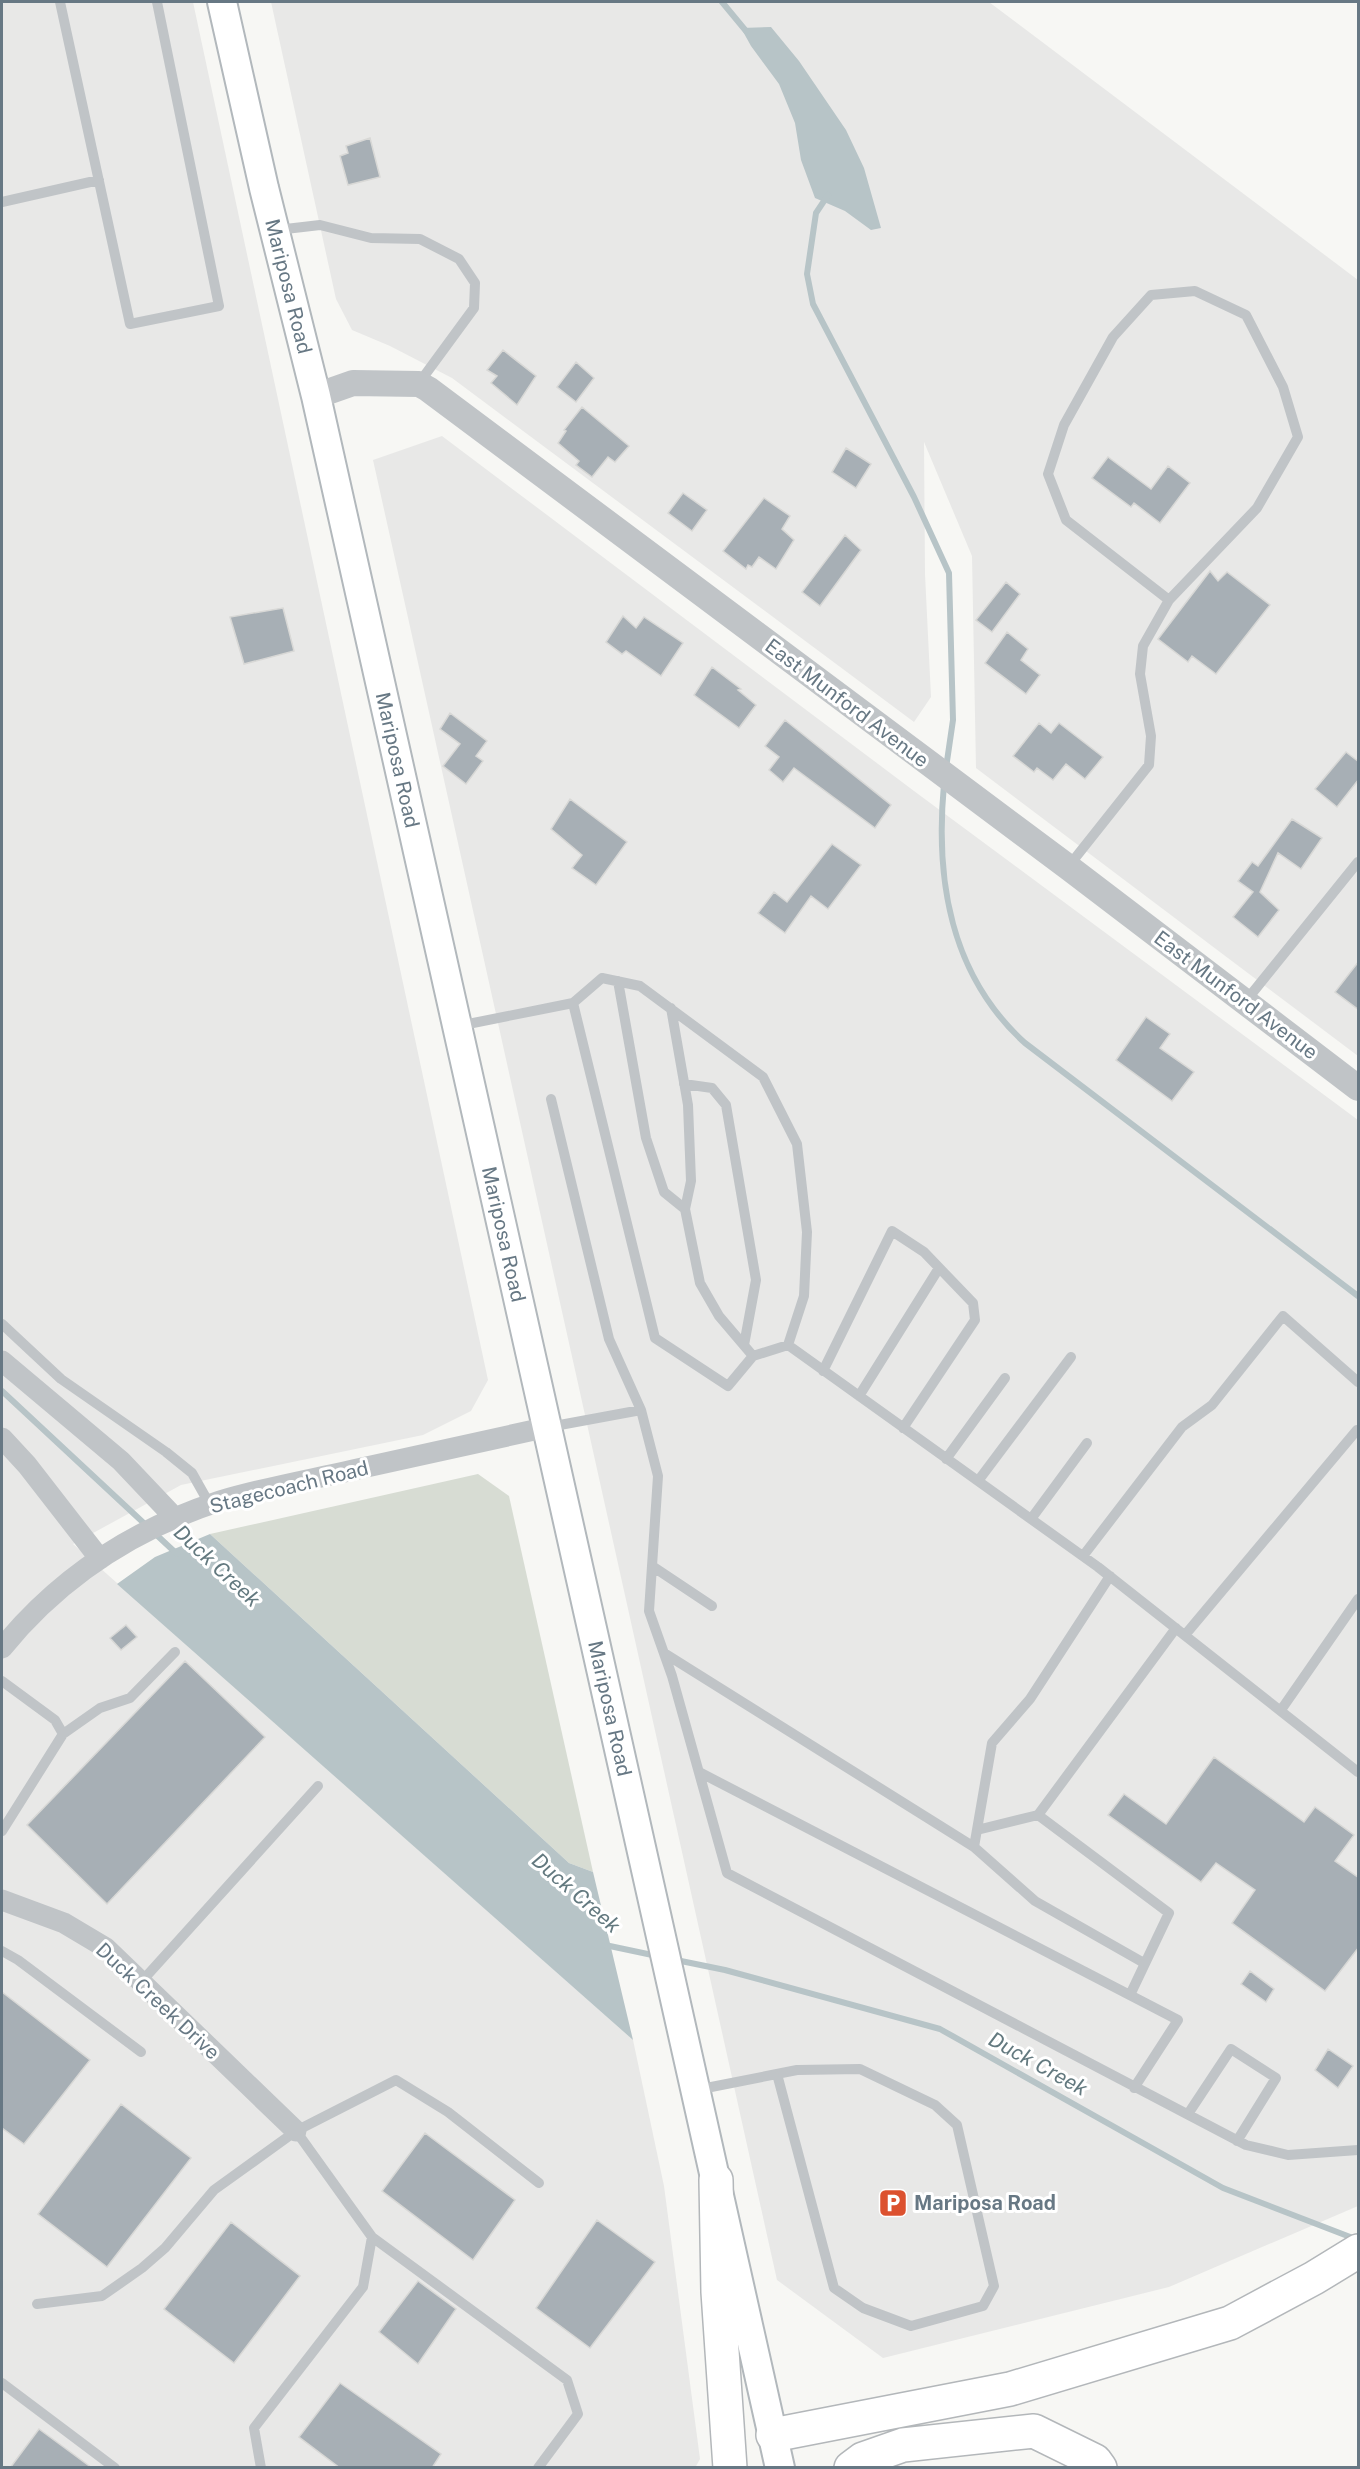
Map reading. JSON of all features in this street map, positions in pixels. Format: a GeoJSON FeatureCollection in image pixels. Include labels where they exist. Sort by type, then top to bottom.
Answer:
{"type":"FeatureCollection","features":[{"type":"Feature","properties":{"kind":"highway"},"geometry":{"type":"LineString","coordinates":[[716,2180],[718,2292],[730,2468]]}},
{"type":"Feature","properties":{"kind":"highway"},"geometry":{"type":"LineString","coordinates":[[773,2435],[1010,2390],[1230,2323],[1359,2251]]}},
{"type":"Feature","properties":{"kind":"highway"},"geometry":{"type":"LineString","coordinates":[[851,2468],[863,2459],[903,2445],[1034,2431],[1095,2461],[1100,2468]]}},
{"type":"Feature","properties":{"kind":"main road","name":"Mariposa Road"},"geometry":{"type":"LineString","coordinates":[[222,2],[316,396],[780,2468]]}},
{"type":"Feature","properties":{"kind":"street"},"geometry":{"type":"LineString","coordinates":[[316,396],[353,383],[419,384]]}},
{"type":"Feature","properties":{"kind":"street","name":"East Munford Avenue"},"geometry":{"type":"LineString","coordinates":[[419,384],[1068,867],[1359,1088]]}},
{"type":"Feature","properties":{"kind":"street"},"geometry":{"type":"LineString","coordinates":[[2,1361],[121,1461],[174,1518]]}},
{"type":"Feature","properties":{"kind":"street","name":"Stagecoach Road"},"geometry":{"type":"LineString","coordinates":[[2,1648],[26,1619],[72,1577],[123,1543],[174,1518],[210,1505],[296,1483],[548,1427]]}},
{"type":"Feature","properties":{"kind":"street"},"geometry":{"type":"LineString","coordinates":[[2,1438],[27,1465],[100,1558]]}},
{"type":"Feature","properties":{"kind":"street","name":"Duck Creek Drive"},"geometry":{"type":"LineString","coordinates":[[2,1900],[64,1923],[106,1948],[296,2131]]}},
{"type":"Feature","properties":{"kind":"lane"},"geometry":{"type":"LineString","coordinates":[[60,2],[130,324],[219,306],[157,2]]}},
{"type":"Feature","properties":{"kind":"lane"},"geometry":{"type":"LineString","coordinates":[[2,202],[99,180]]}},
{"type":"Feature","properties":{"kind":"lane"},"geometry":{"type":"LineString","coordinates":[[275,230],[320,225],[371,238],[420,239],[459,259],[475,283],[474,308],[419,384]]}},
{"type":"Feature","properties":{"kind":"lane"},"geometry":{"type":"LineString","coordinates":[[1068,867],[1149,765],[1151,736],[1140,674],[1143,646],[1169,600],[1257,508],[1298,437],[1283,387],[1246,315],[1195,291],[1151,295],[1113,337],[1064,425],[1048,474],[1066,520],[1169,600]]}},
{"type":"Feature","properties":{"kind":"lane"},"geometry":{"type":"LineString","coordinates":[[1245,1002],[1359,862]]}},
{"type":"Feature","properties":{"kind":"lane"},"geometry":{"type":"LineString","coordinates":[[458,1026],[573,1003],[602,978],[640,986],[763,1077],[797,1144],[807,1232],[804,1296],[788,1345]]}},
{"type":"Feature","properties":{"kind":"lane"},"geometry":{"type":"LineString","coordinates":[[618,981],[646,1138],[664,1192],[685,1209]]}},
{"type":"Feature","properties":{"kind":"lane"},"geometry":{"type":"LineString","coordinates":[[573,1003],[655,1338],[728,1386],[753,1356],[788,1345]]}},
{"type":"Feature","properties":{"kind":"lane"},"geometry":{"type":"LineString","coordinates":[[671,1008],[687,1105],[691,1181],[685,1209],[700,1283],[719,1316],[753,1356]]}},
{"type":"Feature","properties":{"kind":"lane"},"geometry":{"type":"LineString","coordinates":[[684,1084],[712,1088],[726,1105],[756,1280],[744,1345]]}},
{"type":"Feature","properties":{"kind":"lane"},"geometry":{"type":"LineString","coordinates":[[551,1100],[609,1339],[641,1410],[658,1476],[649,1611],[664,1653],[699,1772],[726,1873],[1246,2145],[1288,2155],[1359,2150]]}},
{"type":"Feature","properties":{"kind":"lane"},"geometry":{"type":"LineString","coordinates":[[823,1371],[892,1231],[924,1252],[973,1303],[975,1320],[903,1428]]}},
{"type":"Feature","properties":{"kind":"lane"},"geometry":{"type":"LineString","coordinates":[[859,1396],[939,1268]]}},
{"type":"Feature","properties":{"kind":"lane"},"geometry":{"type":"LineString","coordinates":[[1083,1556],[1182,1427],[1212,1405],[1283,1316],[1359,1382]]}},
{"type":"Feature","properties":{"kind":"lane"},"geometry":{"type":"LineString","coordinates":[[2,1324],[61,1379],[166,1452],[192,1473],[210,1505]]}},
{"type":"Feature","properties":{"kind":"lane"},"geometry":{"type":"LineString","coordinates":[[788,1345],[1110,1576],[1359,1772]]}},
{"type":"Feature","properties":{"kind":"lane"},"geometry":{"type":"LineString","coordinates":[[978,1481],[1071,1357]]}},
{"type":"Feature","properties":{"kind":"lane"},"geometry":{"type":"LineString","coordinates":[[946,1459],[1005,1378]]}},
{"type":"Feature","properties":{"kind":"lane"},"geometry":{"type":"LineString","coordinates":[[548,1427],[641,1410]]}},
{"type":"Feature","properties":{"kind":"lane"},"geometry":{"type":"LineString","coordinates":[[977,1830],[1038,1815],[1180,1631],[1358,1430]]}},
{"type":"Feature","properties":{"kind":"lane"},"geometry":{"type":"LineString","coordinates":[[1031,1519],[1087,1443]]}},
{"type":"Feature","properties":{"kind":"lane"},"geometry":{"type":"LineString","coordinates":[[652,1566],[712,1606]]}},
{"type":"Feature","properties":{"kind":"lane"},"geometry":{"type":"LineString","coordinates":[[974,1847],[992,1743],[1030,1699],[1110,1576]]}},
{"type":"Feature","properties":{"kind":"lane"},"geometry":{"type":"LineString","coordinates":[[1281,1710],[1359,1599]]}},
{"type":"Feature","properties":{"kind":"lane"},"geometry":{"type":"LineString","coordinates":[[2,1831],[63,1734],[100,1708],[130,1698],[175,1652]]}},
{"type":"Feature","properties":{"kind":"lane"},"geometry":{"type":"LineString","coordinates":[[664,1653],[974,1847],[1035,1901],[1144,1963]]}},
{"type":"Feature","properties":{"kind":"lane"},"geometry":{"type":"LineString","coordinates":[[2,1681],[55,1720],[63,1734]]}},
{"type":"Feature","properties":{"kind":"lane"},"geometry":{"type":"LineString","coordinates":[[699,1772],[1178,2019],[1134,2088]]}},
{"type":"Feature","properties":{"kind":"lane"},"geometry":{"type":"LineString","coordinates":[[142,1981],[318,1786]]}},
{"type":"Feature","properties":{"kind":"lane"},"geometry":{"type":"LineString","coordinates":[[1038,1815],[1169,1913],[1130,1995]]}},
{"type":"Feature","properties":{"kind":"lane"},"geometry":{"type":"LineString","coordinates":[[2,1951],[18,1960],[141,2052]]}},
{"type":"Feature","properties":{"kind":"lane"},"geometry":{"type":"LineString","coordinates":[[1188,2114],[1231,2049],[1276,2078],[1237,2141]]}},
{"type":"Feature","properties":{"kind":"lane"},"geometry":{"type":"LineString","coordinates":[[696,2090],[797,2070],[860,2069],[935,2105],[957,2125],[994,2286],[983,2306],[911,2326],[863,2308],[834,2288],[777,2074]]}},
{"type":"Feature","properties":{"kind":"lane"},"geometry":{"type":"LineString","coordinates":[[37,2304],[102,2295],[142,2268],[165,2248],[214,2190],[296,2131],[396,2080],[448,2112],[539,2183]]}},
{"type":"Feature","properties":{"kind":"lane"},"geometry":{"type":"LineString","coordinates":[[296,2131],[372,2237],[567,2380],[578,2414],[538,2468]]}},
{"type":"Feature","properties":{"kind":"lane"},"geometry":{"type":"LineString","coordinates":[[261,2468],[254,2428],[363,2287],[372,2237]]}},
{"type":"Feature","properties":{"kind":"lane"},"geometry":{"type":"LineString","coordinates":[[2,2384],[115,2468]]}},
{"type":"Feature","properties":{"kind":"shaded area"},"geometry":{"type":"Polygon","coordinates":[[[2,2],[193,2],[488,1380],[471,1411],[423,1435],[181,1485],[73,1544],[633,2040],[664,2186],[700,2459],[695,2468],[2,2468],[2,2]]]}},
{"type":"Feature","properties":{"kind":"shaded area"},"geometry":{"type":"Polygon","coordinates":[[[271,2],[989,2],[1358,280],[1358,1056],[976,768],[972,556],[924,442],[925,574],[931,697],[914,722],[452,378],[390,346],[352,330],[336,299],[271,2]]]}},
{"type":"Feature","properties":{"kind":"shaded area"},"geometry":{"type":"Polygon","coordinates":[[[442,436],[914,791],[1358,1120],[1358,2206],[1169,2287],[883,2358],[777,2280],[373,460],[442,436]]]}},
{"type":"Feature","properties":{"kind":"shaded area"},"geometry":{"type":"Polygon","coordinates":[[[478,1474],[509,1496],[593,1872],[569,1863],[210,1534],[478,1474]]]}},
{"type":"Feature","properties":{"kind":"water"},"geometry":{"type":"Polygon","coordinates":[[[771,27],[799,61],[846,130],[864,168],[881,228],[871,230],[845,211],[815,198],[801,160],[795,123],[779,84],[751,46],[741,28],[771,27]]]}},
{"type":"Feature","properties":{"kind":"water"},"geometry":{"type":"Polygon","coordinates":[[[210,1534],[569,1863],[593,1872],[633,2040],[117,1584],[155,1557],[210,1534]]]}},
{"type":"Feature","properties":{"kind":"building"},"geometry":{"type":"Polygon","coordinates":[[[370,138],[380,177],[348,185],[340,156],[348,153],[346,146],[370,138]]]}},
{"type":"Feature","properties":{"kind":"building"},"geometry":{"type":"Polygon","coordinates":[[[503,350],[536,376],[517,405],[491,383],[497,376],[487,370],[503,350]]]}},
{"type":"Feature","properties":{"kind":"building"},"geometry":{"type":"Polygon","coordinates":[[[576,362],[594,378],[576,402],[557,387],[576,362]]]}},
{"type":"Feature","properties":{"kind":"building"},"geometry":{"type":"Polygon","coordinates":[[[582,407],[629,446],[615,462],[608,457],[592,477],[576,465],[579,461],[558,443],[566,431],[564,430],[582,407]]]}},
{"type":"Feature","properties":{"kind":"building"},"geometry":{"type":"Polygon","coordinates":[[[846,448],[871,464],[856,488],[832,472],[846,448]]]}},
{"type":"Feature","properties":{"kind":"building"},"geometry":{"type":"Polygon","coordinates":[[[1108,457],[1151,489],[1168,466],[1190,483],[1160,523],[1134,503],[1131,507],[1092,478],[1108,457]]]}},
{"type":"Feature","properties":{"kind":"building"},"geometry":{"type":"Polygon","coordinates":[[[683,493],[707,510],[692,531],[668,513],[683,493]]]}},
{"type":"Feature","properties":{"kind":"building"},"geometry":{"type":"Polygon","coordinates":[[[764,498],[790,516],[782,529],[794,540],[776,569],[759,557],[752,567],[748,565],[746,569],[723,551],[764,498]]]}},
{"type":"Feature","properties":{"kind":"building"},"geometry":{"type":"Polygon","coordinates":[[[845,535],[861,550],[820,606],[802,592],[845,535]]]}},
{"type":"Feature","properties":{"kind":"building"},"geometry":{"type":"Polygon","coordinates":[[[1210,571],[1218,581],[1227,572],[1270,605],[1216,674],[1192,656],[1188,662],[1158,639],[1210,571]]]}},
{"type":"Feature","properties":{"kind":"building"},"geometry":{"type":"Polygon","coordinates":[[[1006,582],[1020,594],[992,632],[976,620],[1006,582]]]}},
{"type":"Feature","properties":{"kind":"building"},"geometry":{"type":"Polygon","coordinates":[[[283,608],[294,651],[244,664],[230,617],[283,608]]]}},
{"type":"Feature","properties":{"kind":"building"},"geometry":{"type":"Polygon","coordinates":[[[623,616],[636,628],[644,617],[683,643],[661,676],[626,651],[622,654],[606,642],[623,616]]]}},
{"type":"Feature","properties":{"kind":"building"},"geometry":{"type":"Polygon","coordinates":[[[1007,632],[1028,649],[1021,660],[1040,675],[1026,694],[985,663],[1007,632]]]}},
{"type":"Feature","properties":{"kind":"building"},"geometry":{"type":"Polygon","coordinates":[[[712,667],[741,689],[738,690],[756,705],[739,728],[694,695],[712,667]]]}},
{"type":"Feature","properties":{"kind":"building"},"geometry":{"type":"Polygon","coordinates":[[[450,713],[487,741],[476,756],[483,761],[466,784],[443,766],[460,744],[440,729],[450,713]]]}},
{"type":"Feature","properties":{"kind":"building"},"geometry":{"type":"Polygon","coordinates":[[[785,720],[891,805],[875,828],[794,768],[783,782],[769,770],[779,757],[765,746],[785,720]]]}},
{"type":"Feature","properties":{"kind":"building"},"geometry":{"type":"Polygon","coordinates":[[[1039,723],[1051,733],[1059,723],[1103,757],[1085,779],[1066,764],[1053,780],[1037,768],[1034,772],[1013,756],[1039,723]]]}},
{"type":"Feature","properties":{"kind":"building"},"geometry":{"type":"Polygon","coordinates":[[[1346,752],[1359,762],[1359,779],[1337,807],[1315,789],[1346,752]]]}},
{"type":"Feature","properties":{"kind":"building"},"geometry":{"type":"Polygon","coordinates":[[[570,799],[627,842],[596,885],[572,868],[582,855],[551,829],[570,799]]]}},
{"type":"Feature","properties":{"kind":"building"},"geometry":{"type":"Polygon","coordinates":[[[1292,819],[1322,838],[1301,869],[1278,853],[1260,892],[1279,910],[1258,937],[1233,917],[1253,892],[1238,881],[1252,862],[1258,866],[1292,819]]]}},
{"type":"Feature","properties":{"kind":"building"},"geometry":{"type":"Polygon","coordinates":[[[832,844],[861,865],[828,909],[811,896],[785,933],[758,913],[774,892],[787,902],[832,844]]]}},
{"type":"Feature","properties":{"kind":"building"},"geometry":{"type":"Polygon","coordinates":[[[1359,961],[1359,1010],[1335,992],[1359,961]]]}},
{"type":"Feature","properties":{"kind":"building"},"geometry":{"type":"Polygon","coordinates":[[[1146,1017],[1170,1034],[1160,1048],[1194,1072],[1172,1101],[1116,1060],[1146,1017]]]}},
{"type":"Feature","properties":{"kind":"building"},"geometry":{"type":"Polygon","coordinates":[[[126,1625],[137,1637],[121,1650],[110,1638],[126,1625]]]}},
{"type":"Feature","properties":{"kind":"building"},"geometry":{"type":"Polygon","coordinates":[[[185,1661],[265,1737],[107,1904],[27,1825],[185,1661]]]}},
{"type":"Feature","properties":{"kind":"building"},"geometry":{"type":"Polygon","coordinates":[[[1214,1757],[1304,1822],[1315,1807],[1354,1835],[1335,1861],[1359,1878],[1359,1947],[1325,1991],[1232,1923],[1255,1890],[1216,1863],[1201,1882],[1108,1815],[1124,1794],[1166,1824],[1214,1757]]]}},
{"type":"Feature","properties":{"kind":"building"},"geometry":{"type":"Polygon","coordinates":[[[1250,1971],[1274,1989],[1266,2002],[1241,1984],[1250,1971]]]}},
{"type":"Feature","properties":{"kind":"building"},"geometry":{"type":"Polygon","coordinates":[[[2,1992],[90,2060],[24,2144],[2,2128],[2,1992]]]}},
{"type":"Feature","properties":{"kind":"building"},"geometry":{"type":"Polygon","coordinates":[[[1328,2049],[1353,2066],[1338,2088],[1315,2070],[1328,2049]]]}},
{"type":"Feature","properties":{"kind":"building"},"geometry":{"type":"Polygon","coordinates":[[[121,2104],[191,2158],[107,2267],[38,2214],[121,2104]]]}},
{"type":"Feature","properties":{"kind":"building"},"geometry":{"type":"Polygon","coordinates":[[[425,2133],[515,2200],[473,2260],[382,2191],[425,2133]]]}},
{"type":"Feature","properties":{"kind":"building"},"geometry":{"type":"Polygon","coordinates":[[[597,2220],[655,2262],[590,2348],[536,2308],[597,2220]]]}},
{"type":"Feature","properties":{"kind":"building"},"geometry":{"type":"Polygon","coordinates":[[[231,2222],[300,2276],[234,2363],[164,2309],[231,2222]]]}},
{"type":"Feature","properties":{"kind":"building"},"geometry":{"type":"Polygon","coordinates":[[[418,2281],[456,2309],[418,2364],[379,2332],[418,2281]]]}},
{"type":"Feature","properties":{"kind":"building"},"geometry":{"type":"Polygon","coordinates":[[[340,2383],[441,2454],[432,2468],[340,2468],[299,2437],[340,2383]]]}},
{"type":"Feature","properties":{"kind":"building"},"geometry":{"type":"Polygon","coordinates":[[[39,2429],[92,2468],[10,2468],[39,2429]]]}},
{"type":"Feature","properties":{"kind":"waterway"},"geometry":{"type":"LineString","coordinates":[[722,2],[746,31]]}},
{"type":"Feature","properties":{"kind":"waterway"},"geometry":{"type":"LineString","coordinates":[[828,195],[816,213],[807,274],[813,304],[914,497],[949,573],[953,720],[946,768]]}},
{"type":"Feature","properties":{"kind":"waterway"},"geometry":{"type":"LineString","coordinates":[[944,784],[942,855],[953,924],[964,956],[979,987],[1000,1016],[1025,1043],[1358,1296]]}},
{"type":"Feature","properties":{"kind":"waterway","name":"Duck Creek"},"geometry":{"type":"LineString","coordinates":[[2,1391],[177,1554]]}},
{"type":"Feature","properties":{"kind":"waterway","name":"Duck Creek"},"geometry":{"type":"LineString","coordinates":[[605,1945],[657,1956]]}},
{"type":"Feature","properties":{"kind":"waterway","name":"Duck Creek"},"geometry":{"type":"LineString","coordinates":[[676,1960],[725,1970],[940,2029],[1223,2188],[1358,2240]]}},
{"type":"Feature","properties":{"kind":"place","name":"Mariposa Road"},"geometry":{"type":"Point","coordinates":[893,2203]}}]}
